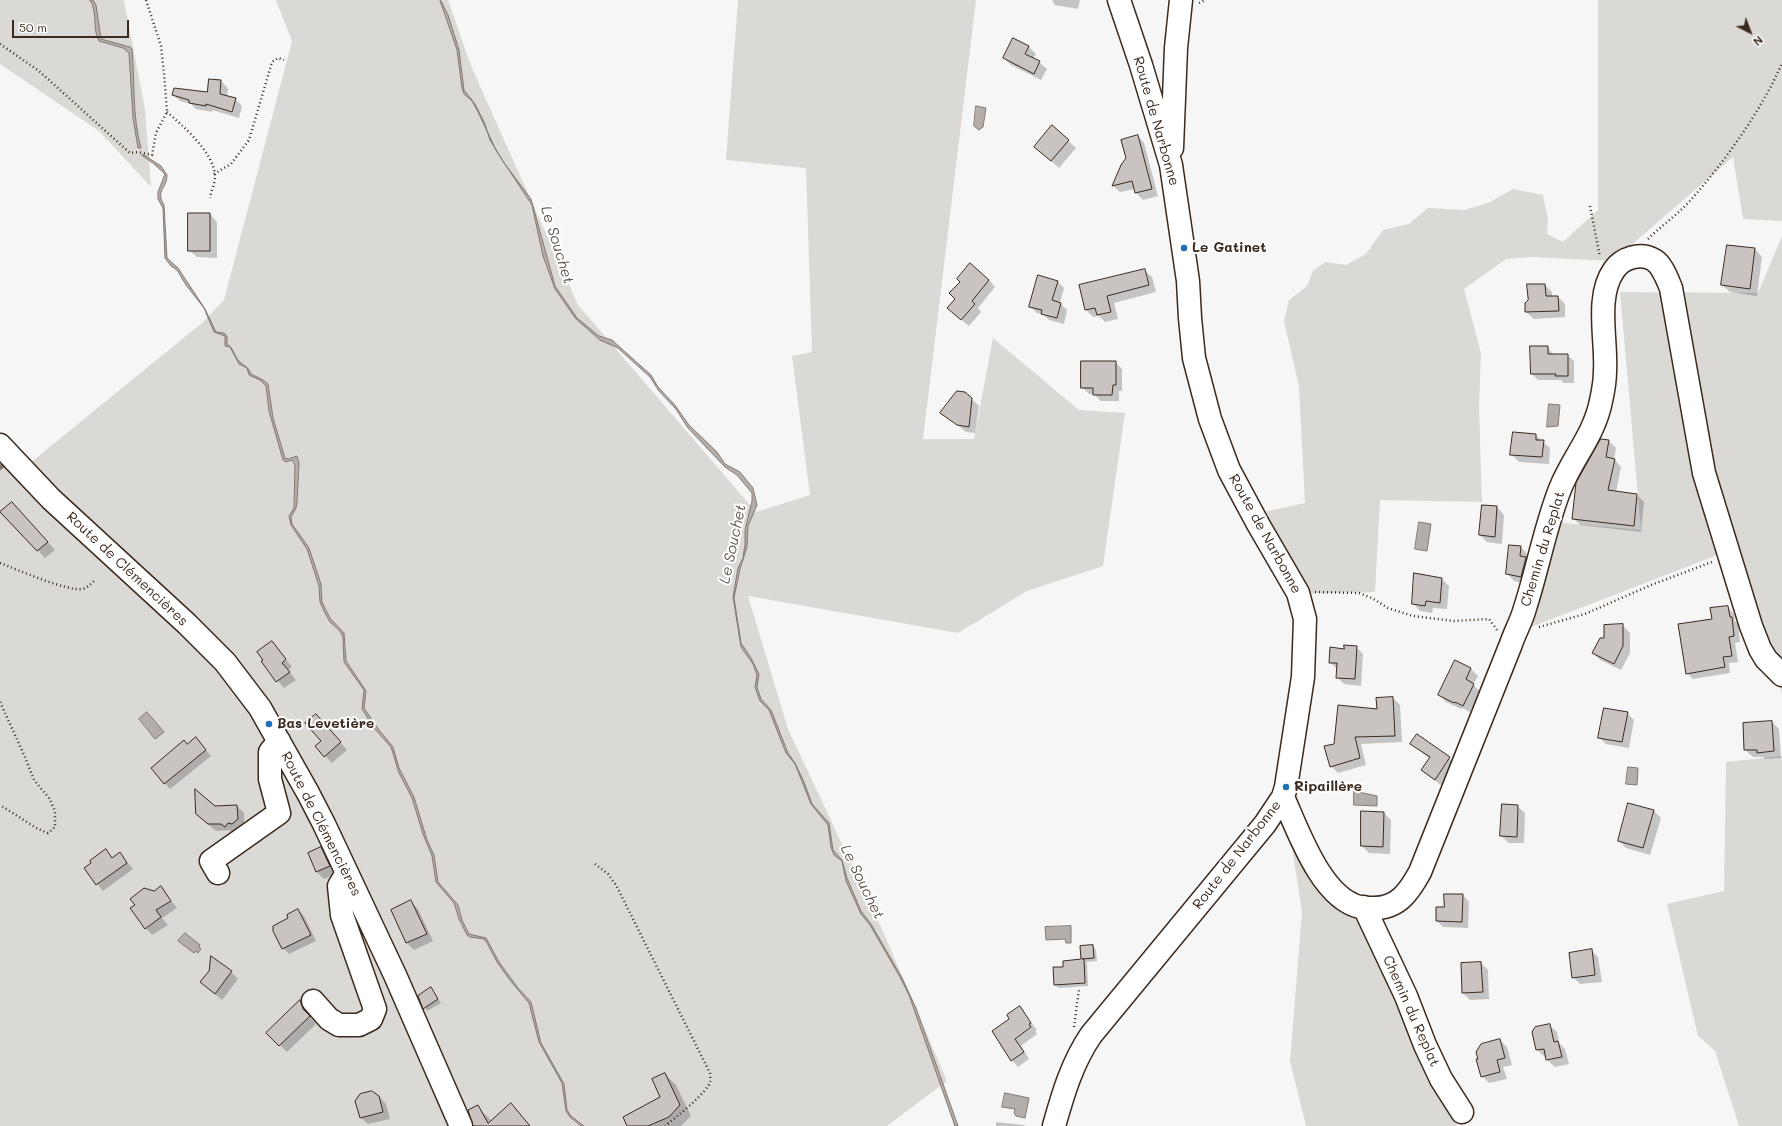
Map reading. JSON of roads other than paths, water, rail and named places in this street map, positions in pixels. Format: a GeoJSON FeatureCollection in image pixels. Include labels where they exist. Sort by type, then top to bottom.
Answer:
{"type":"FeatureCollection","features":[{"type":"Feature","properties":{"kind":"street","name":"Route de Narbonne"},"geometry":{"type":"LineString","coordinates":[[1054,1126],[1063,1093],[1080,1051],[1108,1013],[1265,824],[1283,798],[1303,677],[1304,619],[1298,593],[1258,524],[1230,470],[1210,419],[1194,358],[1188,281],[1172,165],[1119,0]]}},
{"type":"Feature","properties":{"kind":"street"},"geometry":{"type":"LineString","coordinates":[[1172,165],[1176,48],[1181,0]]}},
{"type":"Feature","properties":{"kind":"street","name":"Chemin du Replat"},"geometry":{"type":"LineString","coordinates":[[1283,798],[1314,862],[1327,885],[1337,895],[1360,907],[1382,908],[1392,904],[1410,891],[1420,872],[1511,644],[1515,630],[1525,610],[1545,536],[1561,488],[1594,426],[1601,402],[1606,372],[1603,306],[1606,283],[1614,270],[1622,262],[1634,256],[1644,257],[1654,261],[1664,273],[1671,288],[1704,472],[1751,626],[1760,649],[1766,659],[1782,675]]}},
{"type":"Feature","properties":{"kind":"street","name":"Route de Clémencières"},"geometry":{"type":"LineString","coordinates":[[0,445],[51,499],[187,624],[225,662],[257,704],[308,793],[347,873],[395,975],[461,1126]]}},
{"type":"Feature","properties":{"kind":"street"},"geometry":{"type":"LineString","coordinates":[[218,873],[211,861],[279,813],[270,779],[270,752],[279,741]]}},
{"type":"Feature","properties":{"kind":"street"},"geometry":{"type":"LineString","coordinates":[[313,1001],[329,1019],[339,1025],[359,1025],[371,1019],[375,1008],[342,915],[339,886],[347,873]]}},
{"type":"Feature","properties":{"kind":"street","name":"Chemin du Replat"},"geometry":{"type":"LineString","coordinates":[[1364,907],[1406,996],[1425,1045],[1441,1079],[1462,1112]]}},
{"type":"Feature","properties":{"kind":"waterway"},"geometry":{"type":"LineString","coordinates":[[0,468],[6,462]]}},
{"type":"Feature","properties":{"kind":"place","name":"Le Gatinet"},"geometry":{"type":"Point","coordinates":[1184,248]}},
{"type":"Feature","properties":{"kind":"place","name":"Bas Levetière"},"geometry":{"type":"Point","coordinates":[269,724]}},
{"type":"Feature","properties":{"kind":"place","name":"Ripaillère"},"geometry":{"type":"Point","coordinates":[1286,787]}},
{"type":"Feature","properties":{"kind":"water label","name":"Le Souchet"},"geometry":{"type":"Point","coordinates":[557,245]}},
{"type":"Feature","properties":{"kind":"water label","name":"Le Souchet"},"geometry":{"type":"Point","coordinates":[733,544]}},
{"type":"Feature","properties":{"kind":"water label","name":"Le Souchet"},"geometry":{"type":"Point","coordinates":[862,882]}}]}
